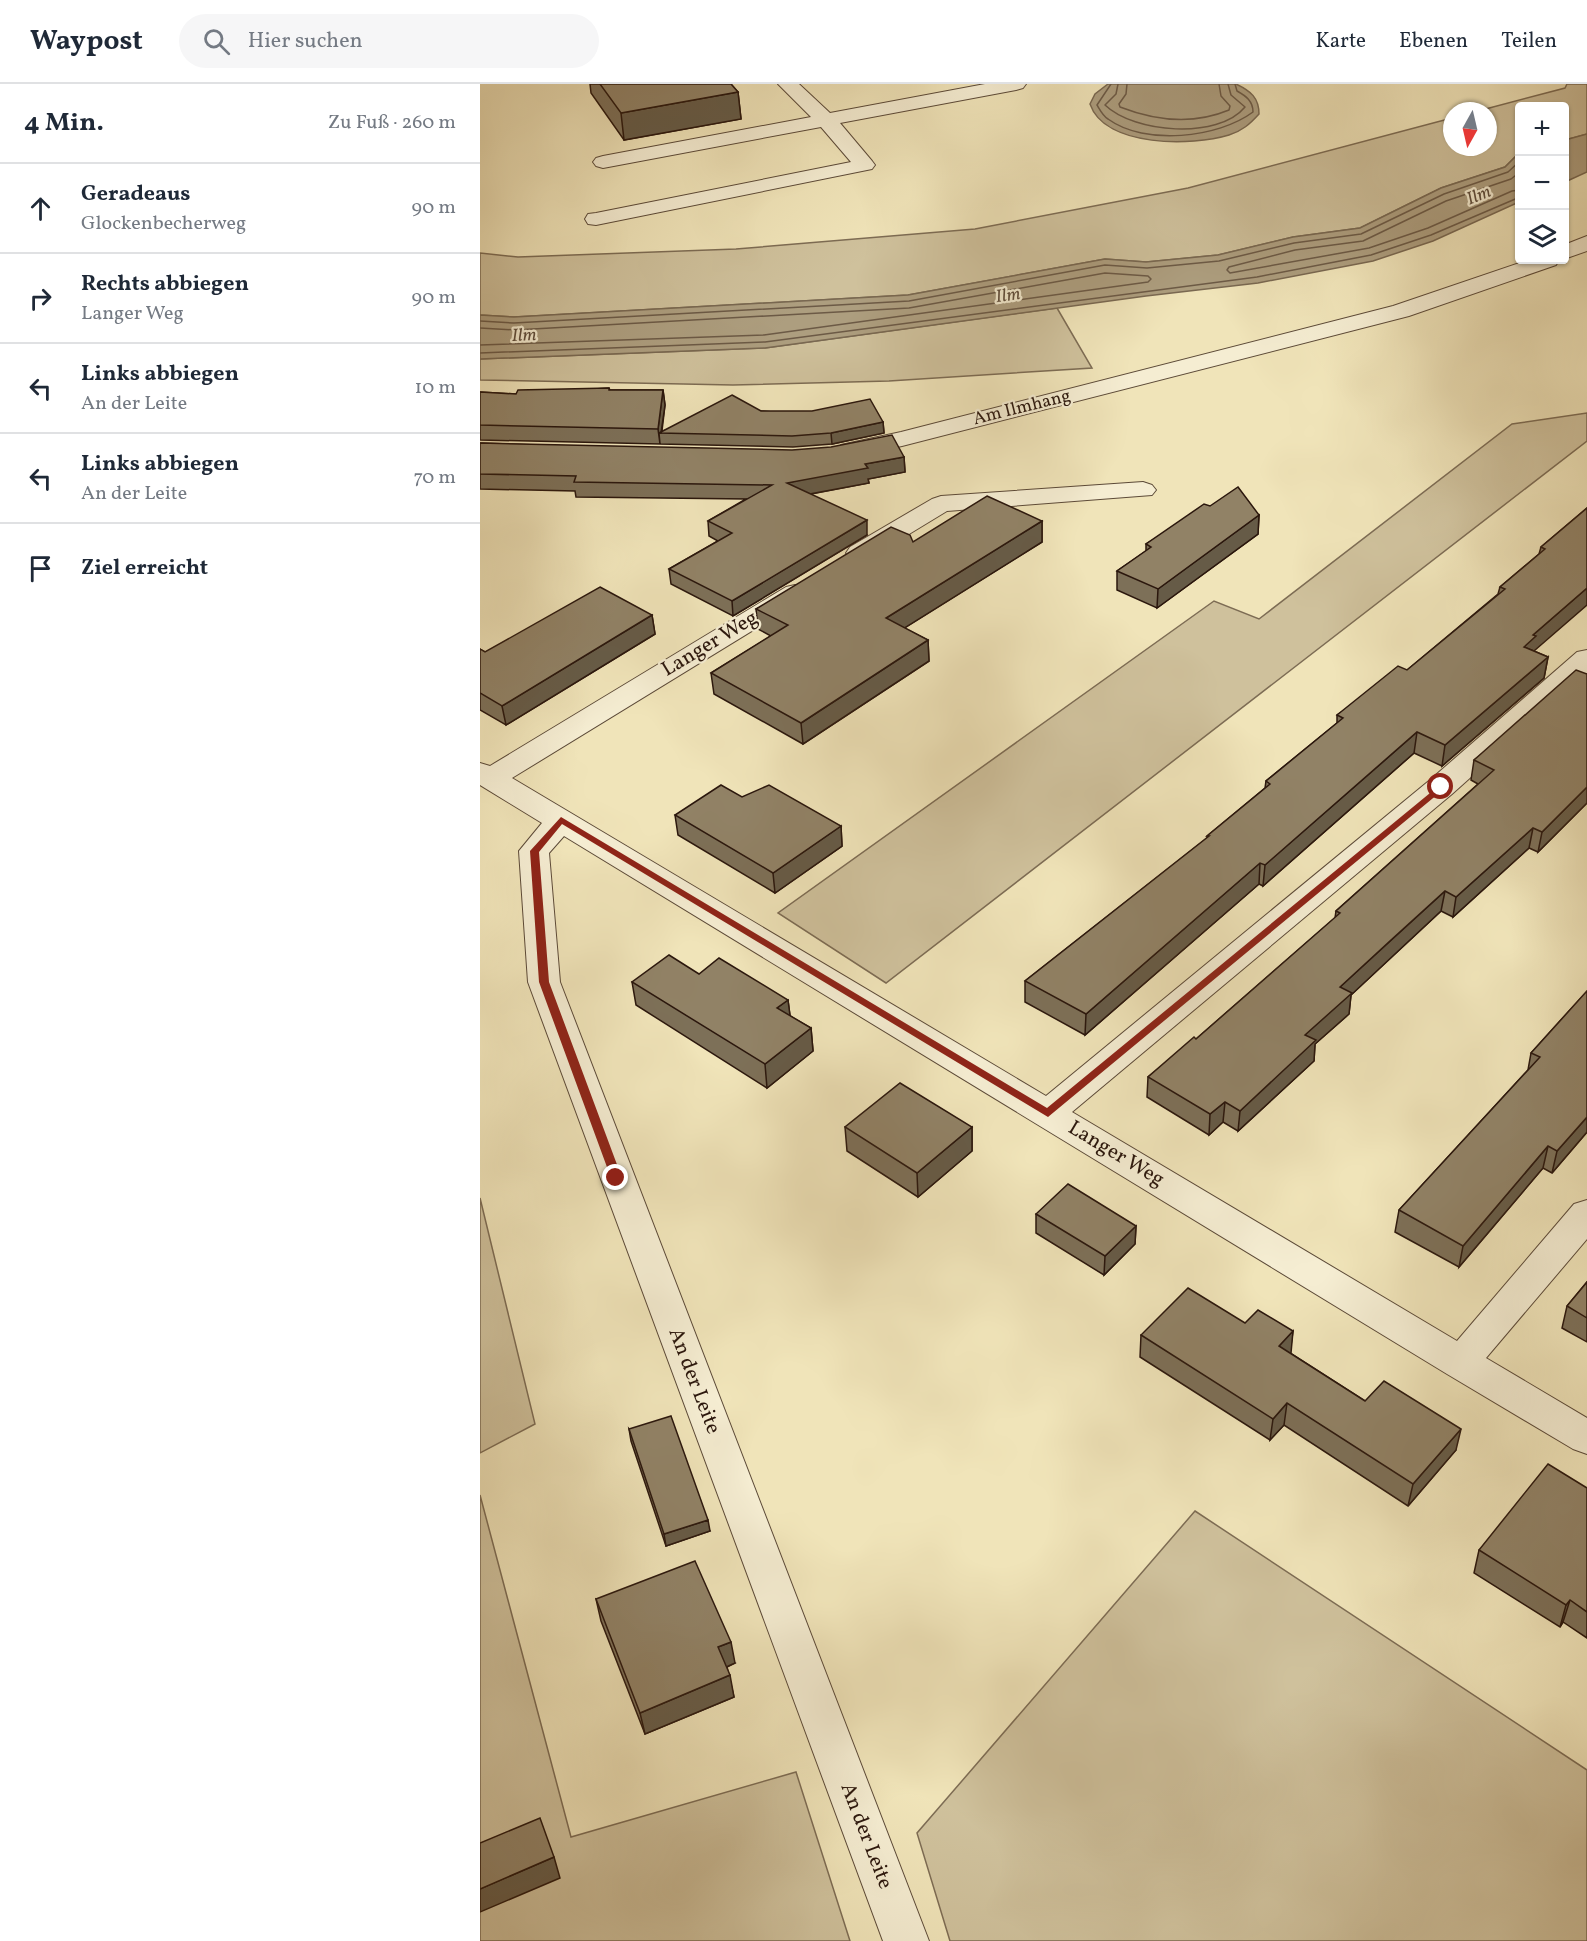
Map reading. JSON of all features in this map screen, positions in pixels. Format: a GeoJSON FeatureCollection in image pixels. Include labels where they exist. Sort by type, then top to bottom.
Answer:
{"type":"FeatureCollection","features":[{"type":"Feature","properties":{"kind":"street"},"geometry":{"type":"LineString","coordinates":[[596,219],[865,165],[826,120],[788,84]]}},
{"type":"Feature","properties":{"kind":"street"},"geometry":{"type":"LineString","coordinates":[[603,162],[1016,84]]}},
{"type":"Feature","properties":{"kind":"street"},"geometry":{"type":"LineString","coordinates":[[1569,251],[1587,243]]}},
{"type":"Feature","properties":{"kind":"street","name":"Am Ilmhang"},"geometry":{"type":"LineString","coordinates":[[832,453],[902,439],[1401,311],[1536,264]]}},
{"type":"Feature","properties":{"kind":"street","name":"Langer Weg"},"geometry":{"type":"LineString","coordinates":[[1143,490],[941,504],[485,775],[1587,1438]]}},
{"type":"Feature","properties":{"kind":"street"},"geometry":{"type":"LineString","coordinates":[[1048,1113],[1441,787],[1587,658]]}},
{"type":"Feature","properties":{"kind":"street","name":"An der Leite"},"geometry":{"type":"LineString","coordinates":[[561,820],[534,851],[544,982],[906,1941]]}},
{"type":"Feature","properties":{"kind":"street"},"geometry":{"type":"LineString","coordinates":[[1460,1363],[1587,1214]]}},
{"type":"Feature","properties":{"kind":"shaded area"},"geometry":{"type":"Polygon","coordinates":[[[1567,84],[1587,84],[1587,134],[1569,139],[1569,102],[1515,102],[1515,157],[1505,167],[1441,188],[1360,228],[1293,237],[1218,255],[1146,262],[1105,259],[908,295],[514,317],[480,315],[480,253],[518,257],[736,249],[975,229],[1188,188],[1443,120],[1443,156],[1497,156],[1497,106],[1565,88],[1567,84]]]}},
{"type":"Feature","properties":{"kind":"shaded area"},"geometry":{"type":"Polygon","coordinates":[[[1057,308],[1092,368],[889,381],[733,385],[480,380],[480,359],[765,348],[1057,308]]]}},
{"type":"Feature","properties":{"kind":"shaded area"},"geometry":{"type":"Polygon","coordinates":[[[1587,413],[1587,441],[886,983],[778,913],[1214,601],[1259,619],[1512,424],[1587,413]]]}},
{"type":"Feature","properties":{"kind":"shaded area"},"geometry":{"type":"Polygon","coordinates":[[[480,1198],[535,1424],[480,1453],[480,1198]]]}},
{"type":"Feature","properties":{"kind":"shaded area"},"geometry":{"type":"Polygon","coordinates":[[[480,1495],[571,1837],[796,1772],[850,1941],[480,1941],[480,1495]]]}},
{"type":"Feature","properties":{"kind":"shaded area"},"geometry":{"type":"Polygon","coordinates":[[[1195,1511],[1587,1770],[1587,1941],[950,1941],[917,1833],[1195,1511]]]}},
{"type":"Feature","properties":{"kind":"water"},"geometry":{"type":"Polygon","coordinates":[[[1108,84],[1236,84],[1253,96],[1258,104],[1259,114],[1238,131],[1213,139],[1173,142],[1131,136],[1113,129],[1099,118],[1090,104],[1095,94],[1108,84]]]}},
{"type":"Feature","properties":{"kind":"water"},"geometry":{"type":"Polygon","coordinates":[[[1587,134],[1587,172],[1569,180],[1569,156],[1569,139],[1587,134]]]}},
{"type":"Feature","properties":{"kind":"water","name":"Ilm"},"geometry":{"type":"Polygon","coordinates":[[[1515,157],[1515,204],[1433,241],[1373,261],[1258,283],[765,348],[480,359],[480,315],[514,317],[908,295],[1105,259],[1146,262],[1218,255],[1293,237],[1360,228],[1441,188],[1505,167],[1515,157]]]}},
{"type":"Feature","properties":{"kind":"building"},"geometry":{"type":"Polygon","coordinates":[[[600,84],[731,84],[738,92],[621,113],[600,84]]]}},
{"type":"Feature","properties":{"kind":"building"},"geometry":{"type":"Polygon","coordinates":[[[609,388],[609,390],[663,390],[658,429],[480,425],[480,392],[516,394],[518,390],[609,388]]]}},
{"type":"Feature","properties":{"kind":"building"},"geometry":{"type":"Polygon","coordinates":[[[732,395],[761,411],[812,411],[870,399],[883,422],[831,433],[792,436],[659,433],[732,395]]]}},
{"type":"Feature","properties":{"kind":"building"},"geometry":{"type":"Polygon","coordinates":[[[892,435],[904,457],[865,464],[868,468],[787,483],[867,520],[732,601],[669,569],[732,533],[708,521],[772,485],[574,482],[576,476],[480,474],[480,443],[792,450],[831,447],[892,435]]]}},
{"type":"Feature","properties":{"kind":"building"},"geometry":{"type":"Polygon","coordinates":[[[1238,487],[1259,515],[1158,589],[1117,571],[1151,547],[1146,544],[1204,504],[1210,506],[1238,487]]]}},
{"type":"Feature","properties":{"kind":"building"},"geometry":{"type":"Polygon","coordinates":[[[987,496],[1042,521],[886,618],[928,640],[801,723],[711,673],[788,625],[756,609],[891,527],[910,535],[913,542],[987,496]]]}},
{"type":"Feature","properties":{"kind":"building"},"geometry":{"type":"Polygon","coordinates":[[[1587,508],[1587,588],[1533,635],[1536,636],[1524,647],[1548,657],[1445,745],[1417,732],[1265,865],[1260,863],[1086,1014],[1025,981],[1209,836],[1207,836],[1270,784],[1266,781],[1343,718],[1337,715],[1398,666],[1407,670],[1505,589],[1500,587],[1545,549],[1541,547],[1587,508]]]}},
{"type":"Feature","properties":{"kind":"building"},"geometry":{"type":"Polygon","coordinates":[[[600,587],[652,615],[502,706],[480,693],[480,649],[485,652],[600,587]]]}},
{"type":"Feature","properties":{"kind":"building"},"geometry":{"type":"Polygon","coordinates":[[[1576,670],[1587,674],[1587,787],[1542,832],[1533,828],[1456,897],[1445,891],[1340,987],[1352,993],[1305,1035],[1316,1040],[1240,1111],[1225,1102],[1210,1114],[1148,1077],[1194,1037],[1196,1039],[1340,913],[1336,911],[1494,770],[1474,760],[1576,670]]]}},
{"type":"Feature","properties":{"kind":"building"},"geometry":{"type":"Polygon","coordinates":[[[721,785],[742,797],[769,785],[841,826],[773,873],[675,815],[721,785]]]}},
{"type":"Feature","properties":{"kind":"building"},"geometry":{"type":"Polygon","coordinates":[[[669,955],[699,974],[719,958],[788,1000],[777,1008],[811,1028],[765,1064],[632,982],[669,955]]]}},
{"type":"Feature","properties":{"kind":"building"},"geometry":{"type":"Polygon","coordinates":[[[1587,991],[1587,1117],[1557,1151],[1548,1146],[1463,1246],[1399,1210],[1540,1057],[1531,1053],[1587,991]]]}},
{"type":"Feature","properties":{"kind":"building"},"geometry":{"type":"Polygon","coordinates":[[[900,1083],[972,1127],[917,1173],[845,1127],[900,1083]]]}},
{"type":"Feature","properties":{"kind":"building"},"geometry":{"type":"Polygon","coordinates":[[[1068,1184],[1136,1226],[1105,1256],[1036,1214],[1068,1184]]]}},
{"type":"Feature","properties":{"kind":"building"},"geometry":{"type":"Polygon","coordinates":[[[1587,1282],[1587,1318],[1567,1306],[1587,1282]]]}},
{"type":"Feature","properties":{"kind":"building"},"geometry":{"type":"Polygon","coordinates":[[[1188,1288],[1245,1323],[1258,1310],[1293,1331],[1279,1346],[1365,1401],[1384,1381],[1461,1429],[1413,1484],[1287,1403],[1273,1419],[1141,1335],[1188,1288]]]}},
{"type":"Feature","properties":{"kind":"building"},"geometry":{"type":"Polygon","coordinates":[[[671,1416],[708,1520],[664,1534],[629,1429],[671,1416]]]}},
{"type":"Feature","properties":{"kind":"building"},"geometry":{"type":"Polygon","coordinates":[[[1548,1464],[1587,1488],[1587,1612],[1570,1600],[1566,1605],[1479,1550],[1548,1464]]]}},
{"type":"Feature","properties":{"kind":"building"},"geometry":{"type":"Polygon","coordinates":[[[695,1561],[731,1642],[718,1647],[730,1675],[640,1713],[596,1599],[695,1561]]]}},
{"type":"Feature","properties":{"kind":"building"},"geometry":{"type":"Polygon","coordinates":[[[540,1818],[554,1857],[480,1889],[480,1843],[540,1818]]]}},
{"type":"Feature","properties":{"kind":"route"},"geometry":{"type":"LineString","coordinates":[[616,1178],[544,982],[534,851],[561,820],[1048,1113],[1441,787]]}}]}
